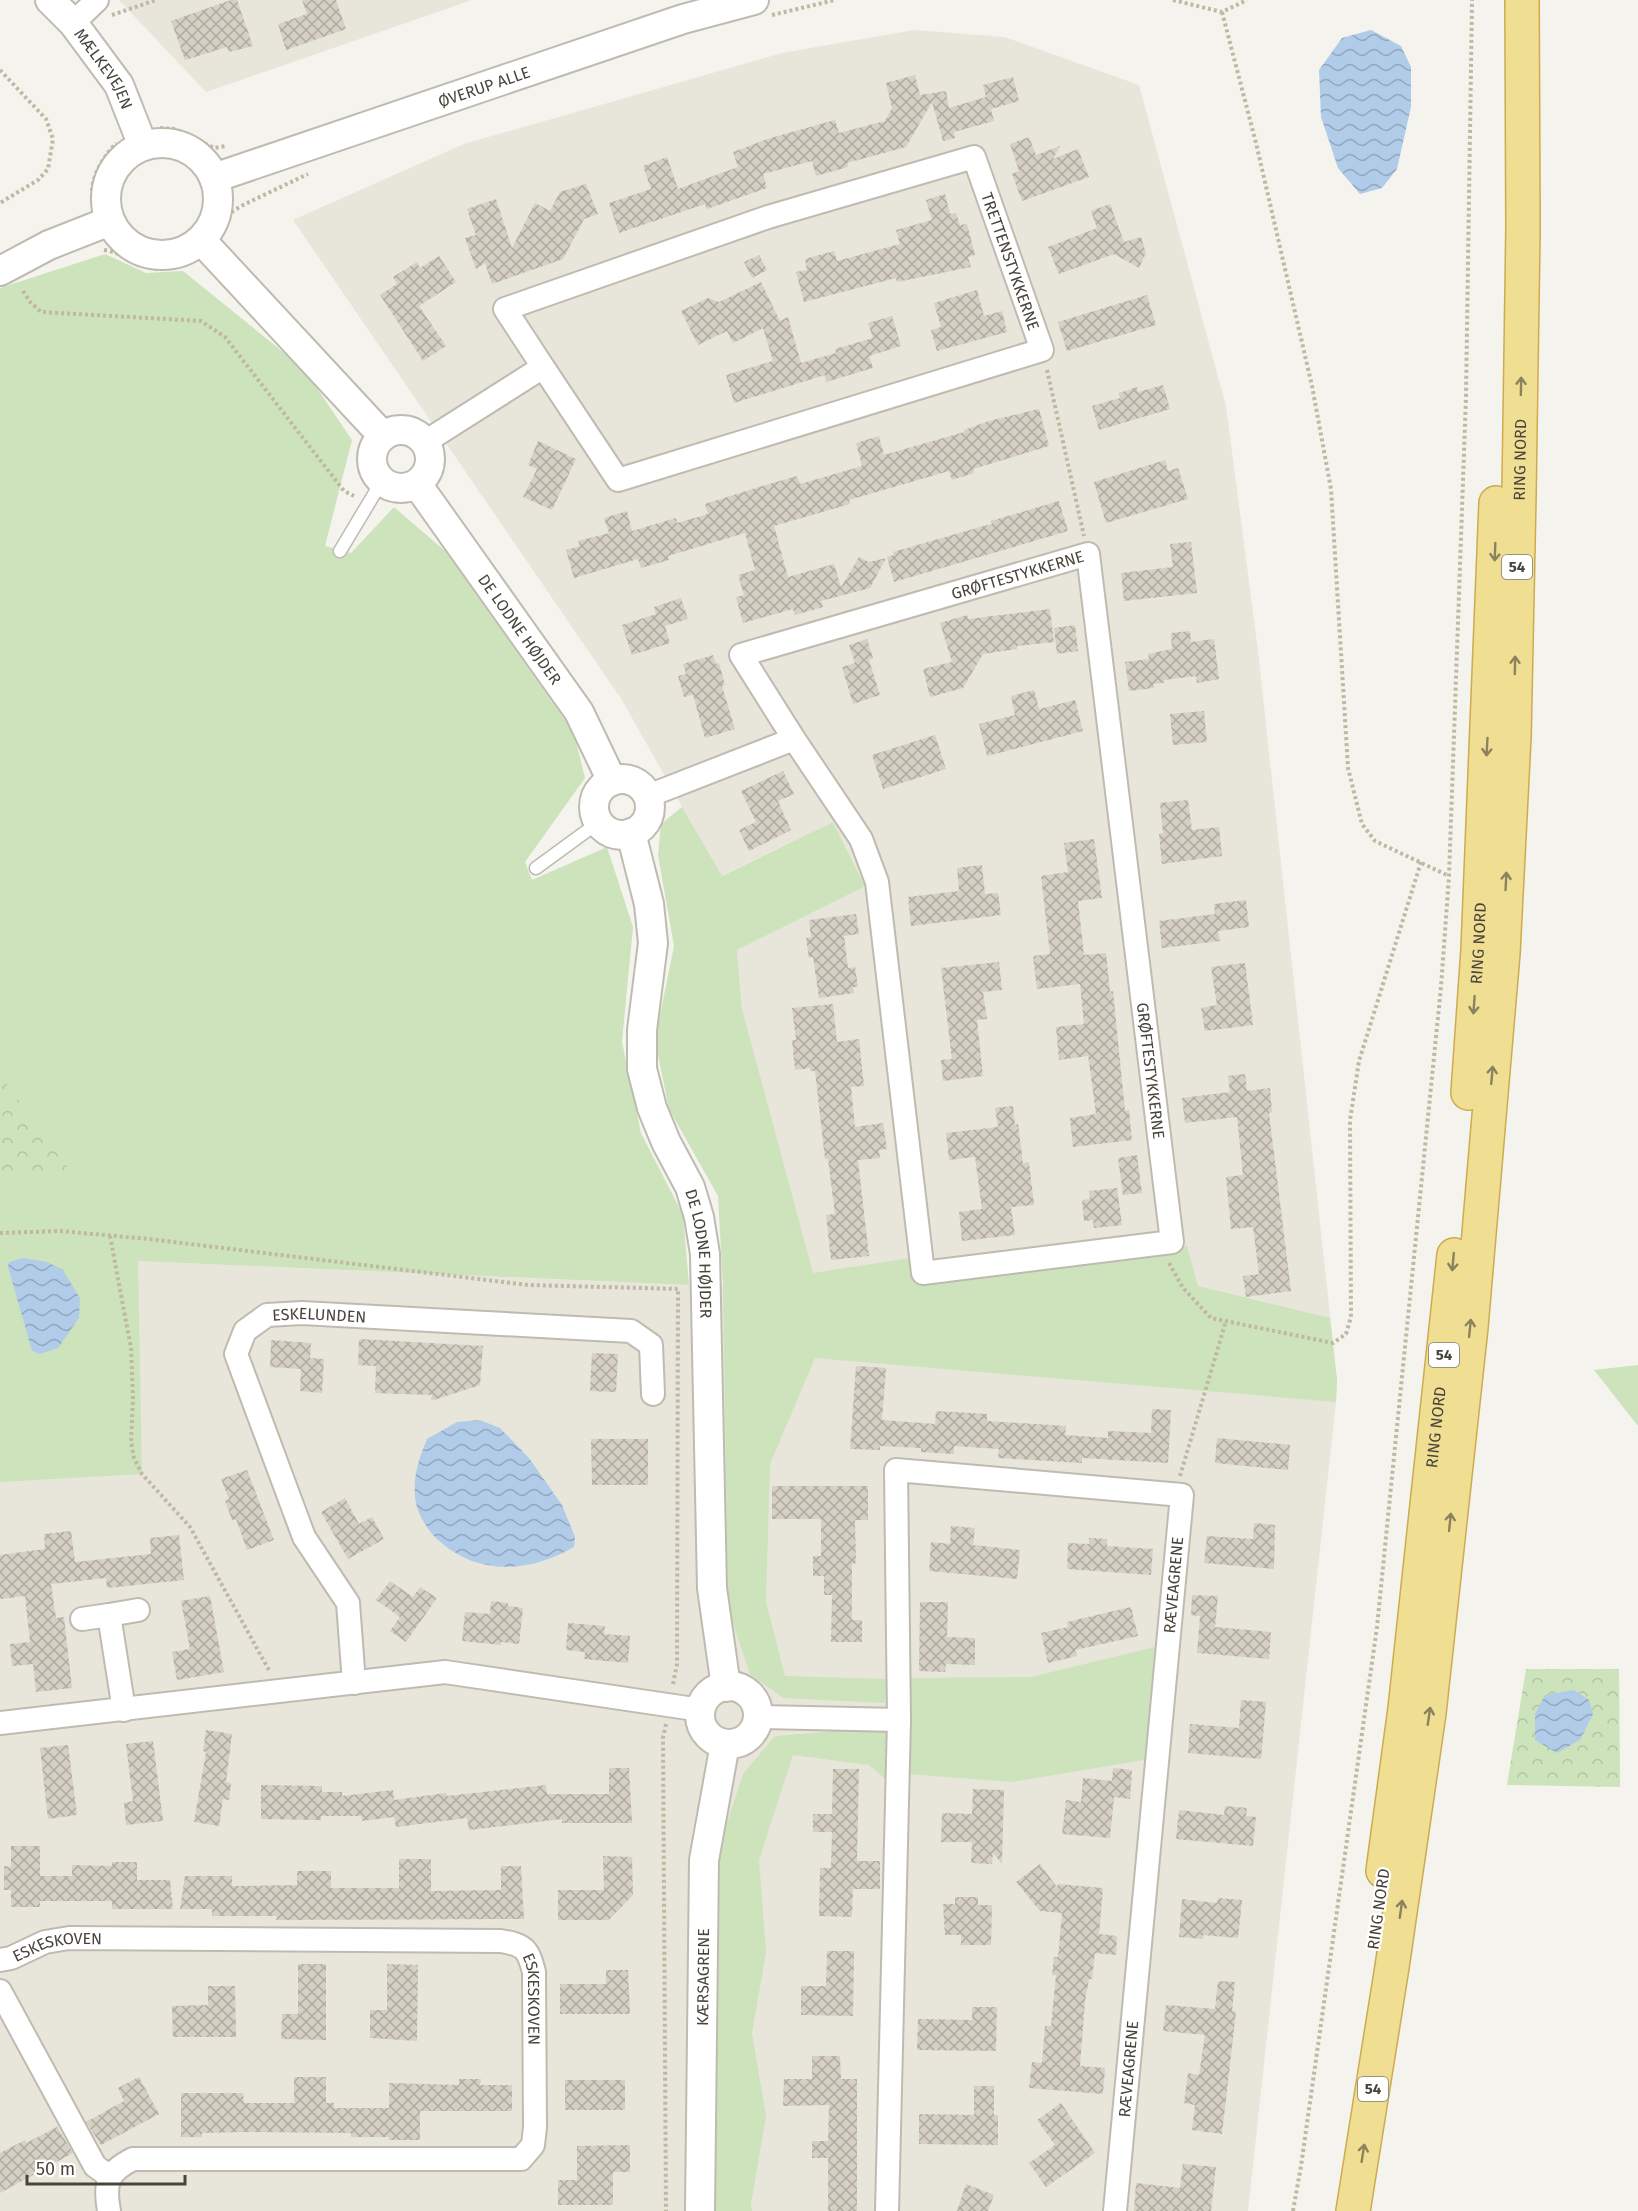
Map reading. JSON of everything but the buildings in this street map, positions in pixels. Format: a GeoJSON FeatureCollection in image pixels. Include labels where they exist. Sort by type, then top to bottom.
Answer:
{"type":"FeatureCollection","features":[{"type":"Feature","properties":{"kind":"highway","name":"RING NORD"},"geometry":{"type":"LineString","coordinates":[[1332,2211],[1405,1709],[1447,1325],[1465,1131],[1478,950],[1497,494],[1502,228],[1501,0]]}},
{"type":"Feature","properties":{"kind":"highway","name":"RING NORD"},"geometry":{"type":"LineString","coordinates":[[1353,2211],[1429,1713],[1471,1327],[1503,952],[1514,737],[1523,228],[1522,0]]}},
{"type":"Feature","properties":{"kind":"street","name":"MÆLKEVEJEN"},"geometry":{"type":"LineString","coordinates":[[50,0],[76,28],[120,85],[143,146]]}},
{"type":"Feature","properties":{"kind":"street"},"geometry":{"type":"LineString","coordinates":[[76,28],[97,0]]}},
{"type":"Feature","properties":{"kind":"street","name":"ØVERUP ALLE"},"geometry":{"type":"LineString","coordinates":[[214,178],[683,19],[759,9]]}},
{"type":"Feature","properties":{"kind":"street"},"geometry":{"type":"LineString","coordinates":[[160,143],[177,145],[193,152],[206,163],[214,178],[218,194],[218,211],[203,243],[168,256],[151,255],[134,248],[120,236],[110,221],[106,206],[111,176],[119,163],[130,153],[143,146],[160,143]]}},
{"type":"Feature","properties":{"kind":"street","name":"TRETTENSTYKKERNE"},"geometry":{"type":"LineString","coordinates":[[974,157],[1042,350],[618,480],[543,367],[505,309],[768,217],[974,157]]}},
{"type":"Feature","properties":{"kind":"street"},"geometry":{"type":"LineString","coordinates":[[0,271],[49,245],[110,221]]}},
{"type":"Feature","properties":{"kind":"street"},"geometry":{"type":"LineString","coordinates":[[203,243],[383,436]]}},
{"type":"Feature","properties":{"kind":"street"},"geometry":{"type":"LineString","coordinates":[[425,442],[543,367]]}},
{"type":"Feature","properties":{"kind":"street"},"geometry":{"type":"LineString","coordinates":[[400,430],[418,436],[425,442],[430,460],[424,477],[417,484],[399,488],[390,486],[375,492],[372,453],[383,436],[400,430]]}},
{"type":"Feature","properties":{"kind":"street","name":"DE LODNE HØJDER"},"geometry":{"type":"LineString","coordinates":[[417,484],[579,712],[612,781]]}},
{"type":"Feature","properties":{"kind":"street","name":"GRØFTESTYKKERNE"},"geometry":{"type":"LineString","coordinates":[[1088,554],[1172,1242],[923,1273],[876,882],[861,839],[794,739],[741,655],[1088,554]]}},
{"type":"Feature","properties":{"kind":"street"},"geometry":{"type":"LineString","coordinates":[[648,796],[794,739]]}},
{"type":"Feature","properties":{"kind":"street"},"geometry":{"type":"LineString","coordinates":[[629,780],[644,789],[648,796],[650,805],[646,822],[639,829],[631,833],[613,833],[599,822],[594,807],[596,799],[605,785],[612,781],[629,780]]}},
{"type":"Feature","properties":{"kind":"street","name":"DE LODNE HØJDER"},"geometry":{"type":"LineString","coordinates":[[631,833],[649,904],[653,943],[642,1030],[642,1069],[652,1108],[666,1142],[690,1187],[699,1217],[705,1254],[712,1588],[726,1687]]}},
{"type":"Feature","properties":{"kind":"street","name":"ESKELUNDEN"},"geometry":{"type":"LineString","coordinates":[[354,1683],[348,1603],[304,1537],[295,1515],[236,1354],[245,1331],[267,1315],[302,1313],[631,1331],[651,1345],[653,1394]]}},
{"type":"Feature","properties":{"kind":"street"},"geometry":{"type":"LineString","coordinates":[[887,2211],[899,1720],[896,1470],[1175,1494]]}},
{"type":"Feature","properties":{"kind":"street","name":"RÆVEAGRENE"},"geometry":{"type":"LineString","coordinates":[[1115,2211],[1182,1494],[1175,1494]]}},
{"type":"Feature","properties":{"kind":"street"},"geometry":{"type":"LineString","coordinates":[[82,1619],[138,1610]]}},
{"type":"Feature","properties":{"kind":"street"},"geometry":{"type":"LineString","coordinates":[[109,1615],[124,1710]]}},
{"type":"Feature","properties":{"kind":"street"},"geometry":{"type":"LineString","coordinates":[[0,1723],[445,1672],[701,1710]]}},
{"type":"Feature","properties":{"kind":"street"},"geometry":{"type":"LineString","coordinates":[[726,1687],[735,1687],[745,1691],[752,1698],[758,1717],[751,1734],[735,1744],[725,1744],[709,1736],[703,1728],[701,1710],[709,1694],[726,1687]]}},
{"type":"Feature","properties":{"kind":"street"},"geometry":{"type":"LineString","coordinates":[[758,1717],[899,1720]]}},
{"type":"Feature","properties":{"kind":"street","name":"KÆRSAGRENE"},"geometry":{"type":"LineString","coordinates":[[700,2211],[704,1860],[725,1744]]}},
{"type":"Feature","properties":{"kind":"street","name":"ESKESKOVEN"},"geometry":{"type":"LineString","coordinates":[[0,1960],[11,1958],[45,1942],[69,1938],[501,1941],[518,1944],[529,1953],[534,1972],[535,2127],[533,2145],[521,2159],[146,2158],[134,2159],[121,2165],[110,2176]]}},
{"type":"Feature","properties":{"kind":"street"},"geometry":{"type":"LineString","coordinates":[[0,1991],[95,2166],[110,2176],[106,2190],[110,2211]]}},
{"type":"Feature","properties":{"kind":"lane"},"geometry":{"type":"LineString","coordinates":[[340,551],[375,492]]}},
{"type":"Feature","properties":{"kind":"lane"},"geometry":{"type":"LineString","coordinates":[[536,868],[599,822]]}},
{"type":"Feature","properties":{"kind":"path"},"geometry":{"type":"LineString","coordinates":[[76,28],[156,0]]}},
{"type":"Feature","properties":{"kind":"path"},"geometry":{"type":"LineString","coordinates":[[759,9],[835,0]]}},
{"type":"Feature","properties":{"kind":"path"},"geometry":{"type":"LineString","coordinates":[[1173,0],[1222,12],[1247,0]]}},
{"type":"Feature","properties":{"kind":"path"},"geometry":{"type":"LineString","coordinates":[[1293,2211],[1377,1627],[1441,987],[1449,876],[1466,396],[1472,0]]}},
{"type":"Feature","properties":{"kind":"path"},"geometry":{"type":"LineString","coordinates":[[1222,12],[1256,143],[1309,374],[1331,489],[1348,768],[1362,824],[1375,841],[1449,876]]}},
{"type":"Feature","properties":{"kind":"path"},"geometry":{"type":"LineString","coordinates":[[0,70],[46,119],[53,139],[48,169],[38,180],[0,203]]}},
{"type":"Feature","properties":{"kind":"path"},"geometry":{"type":"LineString","coordinates":[[94,253],[105,250],[145,267],[176,268],[196,255],[203,243],[243,204],[314,172]]}},
{"type":"Feature","properties":{"kind":"path"},"geometry":{"type":"LineString","coordinates":[[23,291],[30,302],[41,312],[201,321],[225,337],[344,491],[375,492]]}},
{"type":"Feature","properties":{"kind":"path"},"geometry":{"type":"LineString","coordinates":[[1042,350],[1088,554]]}},
{"type":"Feature","properties":{"kind":"path"},"geometry":{"type":"LineString","coordinates":[[1158,1244],[1183,1288],[1211,1318],[1333,1343],[1346,1334],[1351,1317],[1350,1120],[1359,1061],[1421,862]]}},
{"type":"Feature","properties":{"kind":"path"},"geometry":{"type":"LineString","coordinates":[[0,1233],[60,1231],[528,1285],[706,1290]]}},
{"type":"Feature","properties":{"kind":"path"},"geometry":{"type":"LineString","coordinates":[[110,1236],[131,1348],[133,1400],[131,1441],[134,1458],[142,1474],[190,1527],[274,1678],[278,1692]]}},
{"type":"Feature","properties":{"kind":"path"},"geometry":{"type":"LineString","coordinates":[[666,2211],[663,1738],[677,1664],[678,1289]]}},
{"type":"Feature","properties":{"kind":"path"},"geometry":{"type":"LineString","coordinates":[[1175,1494],[1226,1321]]}},
{"type":"Feature","properties":{"kind":"shaded area"},"geometry":{"type":"Polygon","coordinates":[[[119,0],[472,0],[206,92],[119,0]]]}},
{"type":"Feature","properties":{"kind":"shaded area"},"geometry":{"type":"Polygon","coordinates":[[[914,30],[1005,37],[1139,85],[1226,406],[1258,651],[1337,1380],[1248,2211],[0,2211],[0,1482],[137,1261],[780,1289],[742,1009],[737,950],[865,885],[833,822],[721,876],[622,700],[293,220],[464,144],[782,53],[914,30]]]}},
{"type":"Feature","properties":{"kind":"green space"},"geometry":{"type":"Polygon","coordinates":[[[105,254],[146,273],[183,271],[304,369],[352,440],[325,546],[351,553],[394,507],[445,551],[574,733],[585,778],[525,862],[532,880],[607,847],[633,927],[622,1042],[641,1133],[683,1215],[689,1285],[138,1261],[142,1474],[0,1482],[0,288],[105,254]]]}},
{"type":"Feature","properties":{"kind":"green space"},"geometry":{"type":"Polygon","coordinates":[[[682,807],[722,876],[833,822],[865,886],[737,950],[742,1009],[813,1273],[911,1258],[917,1280],[1187,1246],[1198,1286],[1330,1318],[1337,1380],[1336,1402],[815,1358],[770,1464],[766,1602],[785,1676],[886,1679],[885,1703],[783,1698],[750,1674],[728,1608],[723,1287],[718,1196],[669,1109],[655,1040],[674,946],[658,855],[661,824],[682,807]]]}},
{"type":"Feature","properties":{"kind":"green space"},"geometry":{"type":"Polygon","coordinates":[[[0,1075],[71,1172],[0,1180],[0,1075]]]}},
{"type":"Feature","properties":{"kind":"green space"},"geometry":{"type":"Polygon","coordinates":[[[1638,1365],[1638,1426],[1594,1370],[1638,1365]]]}},
{"type":"Feature","properties":{"kind":"green space"},"geometry":{"type":"Polygon","coordinates":[[[1159,1646],[1150,1759],[1012,1782],[907,1774],[907,1678],[1031,1677],[1159,1646]]]}},
{"type":"Feature","properties":{"kind":"green space"},"geometry":{"type":"Polygon","coordinates":[[[1526,1669],[1619,1669],[1620,1787],[1507,1785],[1526,1669]]]}},
{"type":"Feature","properties":{"kind":"green space"},"geometry":{"type":"Polygon","coordinates":[[[887,1727],[886,1780],[869,1765],[793,1755],[759,1860],[766,1953],[752,2033],[766,2116],[751,2205],[752,2211],[712,2211],[717,1854],[743,1774],[775,1736],[887,1727]]]}},
{"type":"Feature","properties":{"kind":"water"},"geometry":{"type":"Polygon","coordinates":[[[1371,30],[1401,46],[1411,67],[1411,107],[1397,169],[1382,188],[1360,194],[1338,168],[1321,117],[1319,70],[1342,38],[1371,30]]]}},
{"type":"Feature","properties":{"kind":"water"},"geometry":{"type":"Polygon","coordinates":[[[23,1258],[47,1262],[63,1270],[80,1298],[79,1318],[58,1348],[40,1354],[32,1351],[8,1267],[9,1262],[23,1258]]]}},
{"type":"Feature","properties":{"kind":"water"},"geometry":{"type":"Polygon","coordinates":[[[480,1420],[500,1428],[529,1458],[562,1505],[575,1537],[574,1547],[538,1562],[502,1567],[467,1559],[451,1550],[428,1528],[417,1507],[415,1497],[417,1467],[427,1439],[457,1422],[480,1420]]]}},
{"type":"Feature","properties":{"kind":"water"},"geometry":{"type":"Polygon","coordinates":[[[1574,1690],[1589,1700],[1593,1714],[1580,1740],[1557,1753],[1535,1740],[1535,1714],[1545,1695],[1574,1690]]]}}]}
